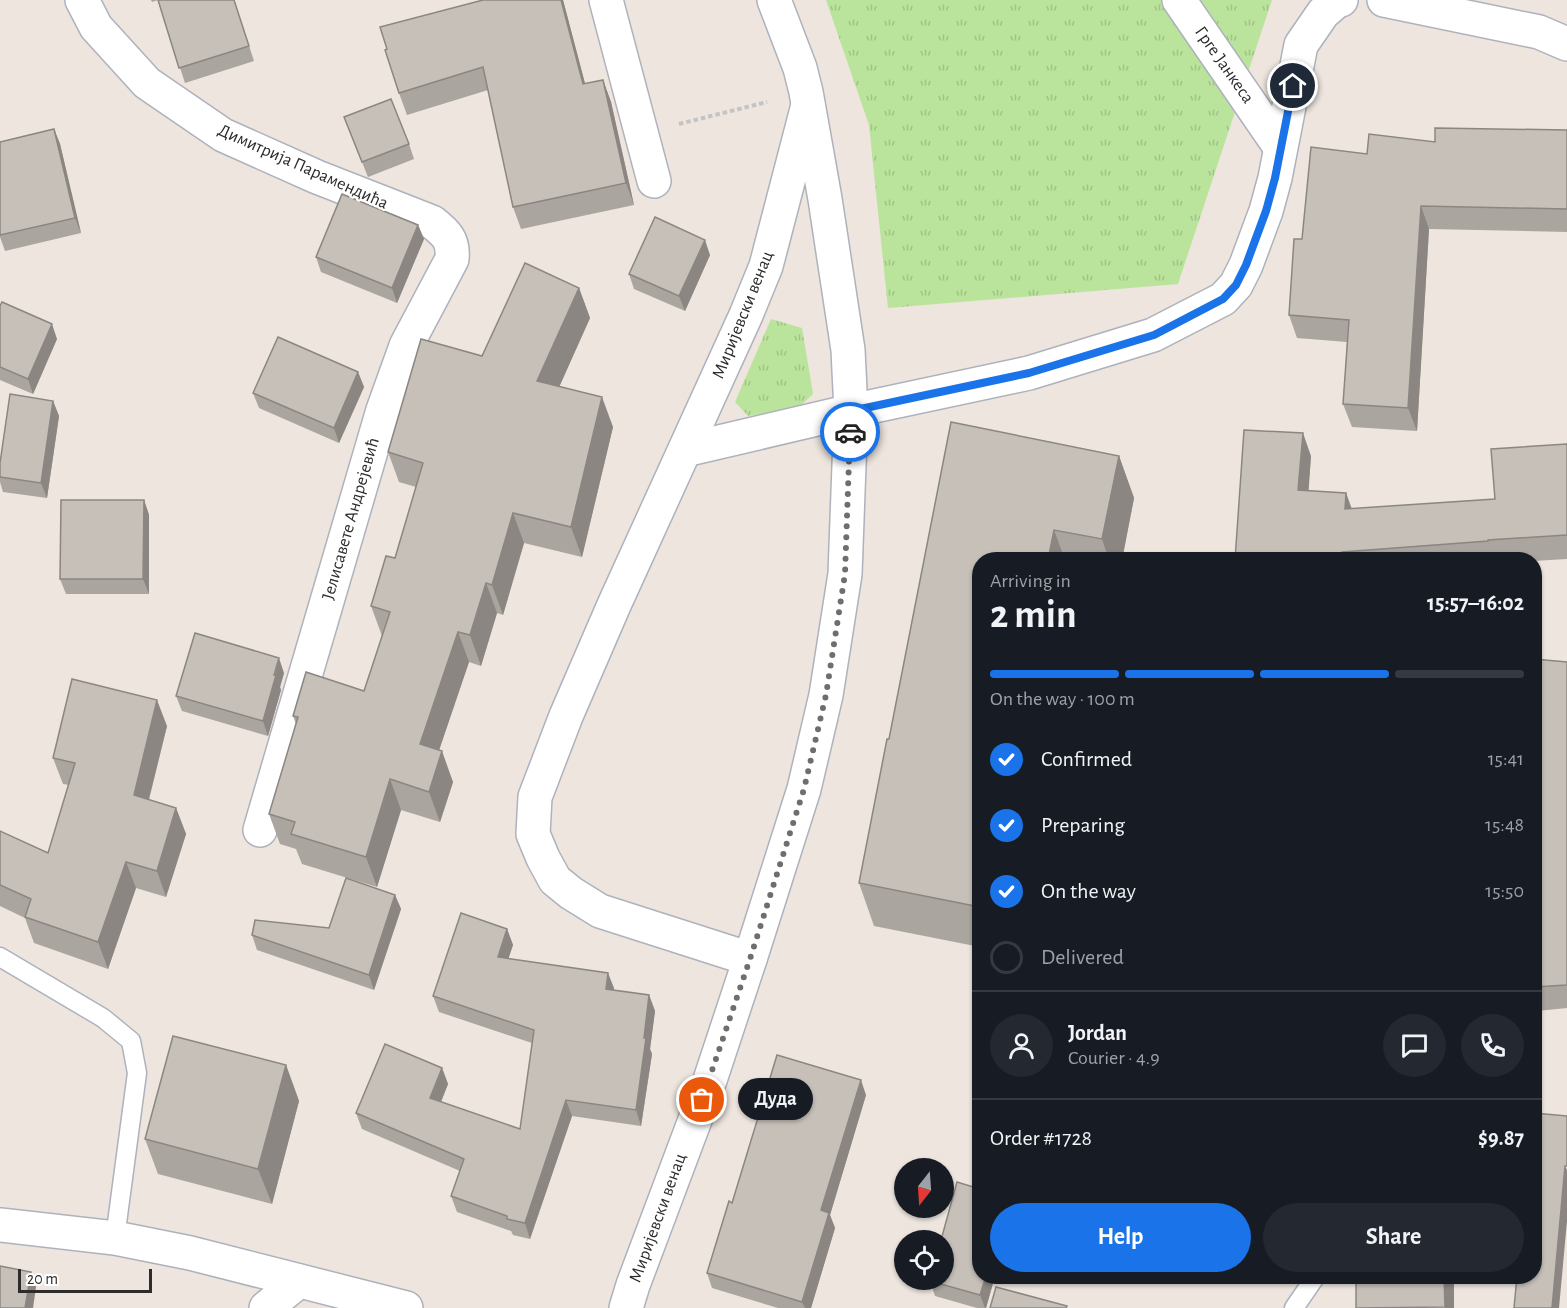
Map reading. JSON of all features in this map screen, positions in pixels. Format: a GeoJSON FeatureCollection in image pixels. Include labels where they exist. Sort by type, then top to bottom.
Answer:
{"type":"FeatureCollection","features":[{"type":"Feature","properties":{"kind":"street","name":"Димитрија Парамендића"},"geometry":{"type":"LineString","coordinates":[[82,0],[96,27],[147,83],[223,135],[317,177],[432,222]]}},
{"type":"Feature","properties":{"kind":"street"},"geometry":{"type":"LineString","coordinates":[[606,0],[654,181]]}},
{"type":"Feature","properties":{"kind":"street","name":"Миријевски венац"},"geometry":{"type":"LineString","coordinates":[[626,1308],[710,1080],[804,789],[826,695],[845,574],[851,411],[848,350],[807,99],[800,68],[774,0]]}},
{"type":"Feature","properties":{"kind":"street","name":"Грге Јанкеса"},"geometry":{"type":"LineString","coordinates":[[1179,0],[1280,147]]}},
{"type":"Feature","properties":{"kind":"street"},"geometry":{"type":"LineString","coordinates":[[685,450],[1029,373],[1154,335],[1223,299],[1236,285],[1246,265],[1266,211],[1301,45],[1323,13],[1341,0]]}},
{"type":"Feature","properties":{"kind":"street"},"geometry":{"type":"LineString","coordinates":[[1383,0],[1539,32],[1567,44]]}},
{"type":"Feature","properties":{"kind":"street","name":"Миријевски венац"},"geometry":{"type":"LineString","coordinates":[[750,959],[600,912],[570,893],[555,880],[533,834],[535,797],[566,716],[614,605],[766,266],[807,99]]}},
{"type":"Feature","properties":{"kind":"street","name":"Јелисавете Андрејевић"},"geometry":{"type":"LineString","coordinates":[[260,830],[383,410],[406,346],[452,259],[453,249],[450,240],[432,222]]}},
{"type":"Feature","properties":{"kind":"street"},"geometry":{"type":"LineString","coordinates":[[0,1225],[115,1238],[190,1253],[406,1308]]}},
{"type":"Feature","properties":{"kind":"street"},"geometry":{"type":"LineString","coordinates":[[266,1308],[299,1281]]}},
{"type":"Feature","properties":{"kind":"lane"},"geometry":{"type":"LineString","coordinates":[[0,957],[103,1018],[131,1041],[137,1072],[115,1238]]}},
{"type":"Feature","properties":{"kind":"lane"},"geometry":{"type":"LineString","coordinates":[[1294,1308],[1310,1284]]}},
{"type":"Feature","properties":{"kind":"path"},"geometry":{"type":"LineString","coordinates":[[642,133],[807,99]]}},
{"type":"Feature","properties":{"kind":"green space"},"geometry":{"type":"Polygon","coordinates":[[[826,0],[1272,0],[1178,284],[888,308],[869,125],[826,0]]]}},
{"type":"Feature","properties":{"kind":"green space"},"geometry":{"type":"Polygon","coordinates":[[[771,319],[802,328],[813,394],[799,407],[748,416],[735,402],[771,319]]]}},
{"type":"Feature","properties":{"kind":"building"},"geometry":{"type":"Polygon","coordinates":[[[158,0],[234,0],[249,46],[179,68],[158,0]]]}},
{"type":"Feature","properties":{"kind":"building"},"geometry":{"type":"Polygon","coordinates":[[[483,0],[561,0],[583,84],[603,80],[626,183],[513,207],[483,67],[399,93],[380,27],[483,0]]]}},
{"type":"Feature","properties":{"kind":"building"},"geometry":{"type":"Polygon","coordinates":[[[391,99],[409,144],[362,162],[344,117],[391,99]]]}},
{"type":"Feature","properties":{"kind":"building"},"geometry":{"type":"Polygon","coordinates":[[[1435,128],[1567,130],[1567,209],[1421,206],[1408,408],[1343,404],[1349,320],[1289,315],[1294,239],[1302,239],[1311,147],[1367,154],[1369,134],[1435,142],[1435,128]]]}},
{"type":"Feature","properties":{"kind":"building"},"geometry":{"type":"Polygon","coordinates":[[[54,129],[75,218],[0,235],[0,142],[54,129]]]}},
{"type":"Feature","properties":{"kind":"building"},"geometry":{"type":"Polygon","coordinates":[[[342,194],[418,225],[392,288],[316,257],[342,194]]]}},
{"type":"Feature","properties":{"kind":"building"},"geometry":{"type":"Polygon","coordinates":[[[655,217],[705,240],[679,296],[629,274],[655,217]]]}},
{"type":"Feature","properties":{"kind":"building"},"geometry":{"type":"Polygon","coordinates":[[[525,263],[579,288],[537,381],[602,397],[571,527],[513,513],[492,585],[486,583],[470,635],[458,632],[420,744],[442,751],[429,792],[390,779],[366,857],[291,834],[295,822],[269,814],[298,717],[293,716],[306,672],[364,691],[390,612],[371,606],[386,556],[395,558],[423,463],[388,452],[421,339],[482,356],[525,263]]]}},
{"type":"Feature","properties":{"kind":"building"},"geometry":{"type":"Polygon","coordinates":[[[2,302],[52,324],[28,379],[0,367],[0,306],[2,302]]]}},
{"type":"Feature","properties":{"kind":"building"},"geometry":{"type":"Polygon","coordinates":[[[278,337],[358,372],[334,428],[253,393],[278,337]]]}},
{"type":"Feature","properties":{"kind":"building"},"geometry":{"type":"Polygon","coordinates":[[[10,394],[53,401],[41,483],[0,477],[10,394]]]}},
{"type":"Feature","properties":{"kind":"building"},"geometry":{"type":"Polygon","coordinates":[[[951,422],[1119,456],[1102,539],[1054,530],[1050,552],[972,552],[972,905],[859,883],[887,739],[889,739],[951,422]]]}},
{"type":"Feature","properties":{"kind":"building"},"geometry":{"type":"Polygon","coordinates":[[[1244,430],[1303,433],[1298,490],[1346,493],[1345,509],[1495,499],[1491,449],[1567,444],[1567,535],[1342,552],[1236,552],[1244,430]]]}},
{"type":"Feature","properties":{"kind":"building"},"geometry":{"type":"Polygon","coordinates":[[[61,500],[144,500],[143,579],[60,579],[61,500]]]}},
{"type":"Feature","properties":{"kind":"building"},"geometry":{"type":"Polygon","coordinates":[[[195,633],[279,658],[263,721],[176,696],[195,633]]]}},
{"type":"Feature","properties":{"kind":"building"},"geometry":{"type":"Polygon","coordinates":[[[1542,660],[1567,662],[1567,985],[1542,987],[1542,660]]]}},
{"type":"Feature","properties":{"kind":"building"},"geometry":{"type":"Polygon","coordinates":[[[72,679],[157,700],[134,795],[176,808],[157,871],[126,862],[98,942],[25,917],[31,899],[0,885],[0,831],[48,853],[75,763],[53,758],[72,679]]]}},
{"type":"Feature","properties":{"kind":"building"},"geometry":{"type":"Polygon","coordinates":[[[346,878],[395,895],[369,975],[252,935],[255,920],[329,928],[346,878]]]}},
{"type":"Feature","properties":{"kind":"building"},"geometry":{"type":"Polygon","coordinates":[[[461,913],[507,929],[498,957],[608,973],[606,989],[649,995],[644,1038],[646,1038],[636,1110],[566,1100],[525,1223],[507,1219],[507,1216],[451,1196],[464,1159],[356,1113],[385,1044],[442,1068],[430,1098],[520,1129],[534,1030],[433,996],[461,913]]]}},
{"type":"Feature","properties":{"kind":"building"},"geometry":{"type":"Polygon","coordinates":[[[173,1036],[286,1065],[258,1169],[145,1139],[173,1036]]]}},
{"type":"Feature","properties":{"kind":"building"},"geometry":{"type":"Polygon","coordinates":[[[777,1055],[861,1080],[821,1210],[829,1213],[802,1302],[707,1273],[729,1201],[732,1203],[777,1055]]]}},
{"type":"Feature","properties":{"kind":"building"},"geometry":{"type":"Polygon","coordinates":[[[1542,1114],[1567,1116],[1567,1166],[1565,1166],[1552,1308],[1514,1308],[1516,1284],[1542,1284],[1542,1114]]]}},
{"type":"Feature","properties":{"kind":"building"},"geometry":{"type":"Polygon","coordinates":[[[957,1182],[972,1187],[972,1284],[983,1284],[980,1295],[954,1288],[954,1230],[944,1230],[947,1218],[954,1218],[954,1193],[957,1182]]]}},
{"type":"Feature","properties":{"kind":"building"},"geometry":{"type":"Polygon","coordinates":[[[0,1266],[31,1272],[25,1308],[0,1308],[0,1266]]]}},
{"type":"Feature","properties":{"kind":"building"},"geometry":{"type":"Polygon","coordinates":[[[1356,1284],[1444,1284],[1445,1307],[1356,1308],[1356,1284]]]}},
{"type":"Feature","properties":{"kind":"building"},"geometry":{"type":"Polygon","coordinates":[[[996,1287],[1067,1306],[1066,1308],[990,1308],[996,1287]]]}},
{"type":"Feature","properties":{"kind":"way so far"},"geometry":{"type":"LineString","coordinates":[[702,1100],[804,789],[826,695],[845,574],[850,432]]}},
{"type":"Feature","properties":{"kind":"place","name":"Дуда"},"geometry":{"type":"Point","coordinates":[702,1100]}},
{"type":"Feature","properties":{"kind":"route"},"geometry":{"type":"LineString","coordinates":[[850,432],[851,411],[1029,373],[1154,335],[1223,299],[1236,285],[1246,265],[1266,211],[1275,178],[1293,86]]}}]}
